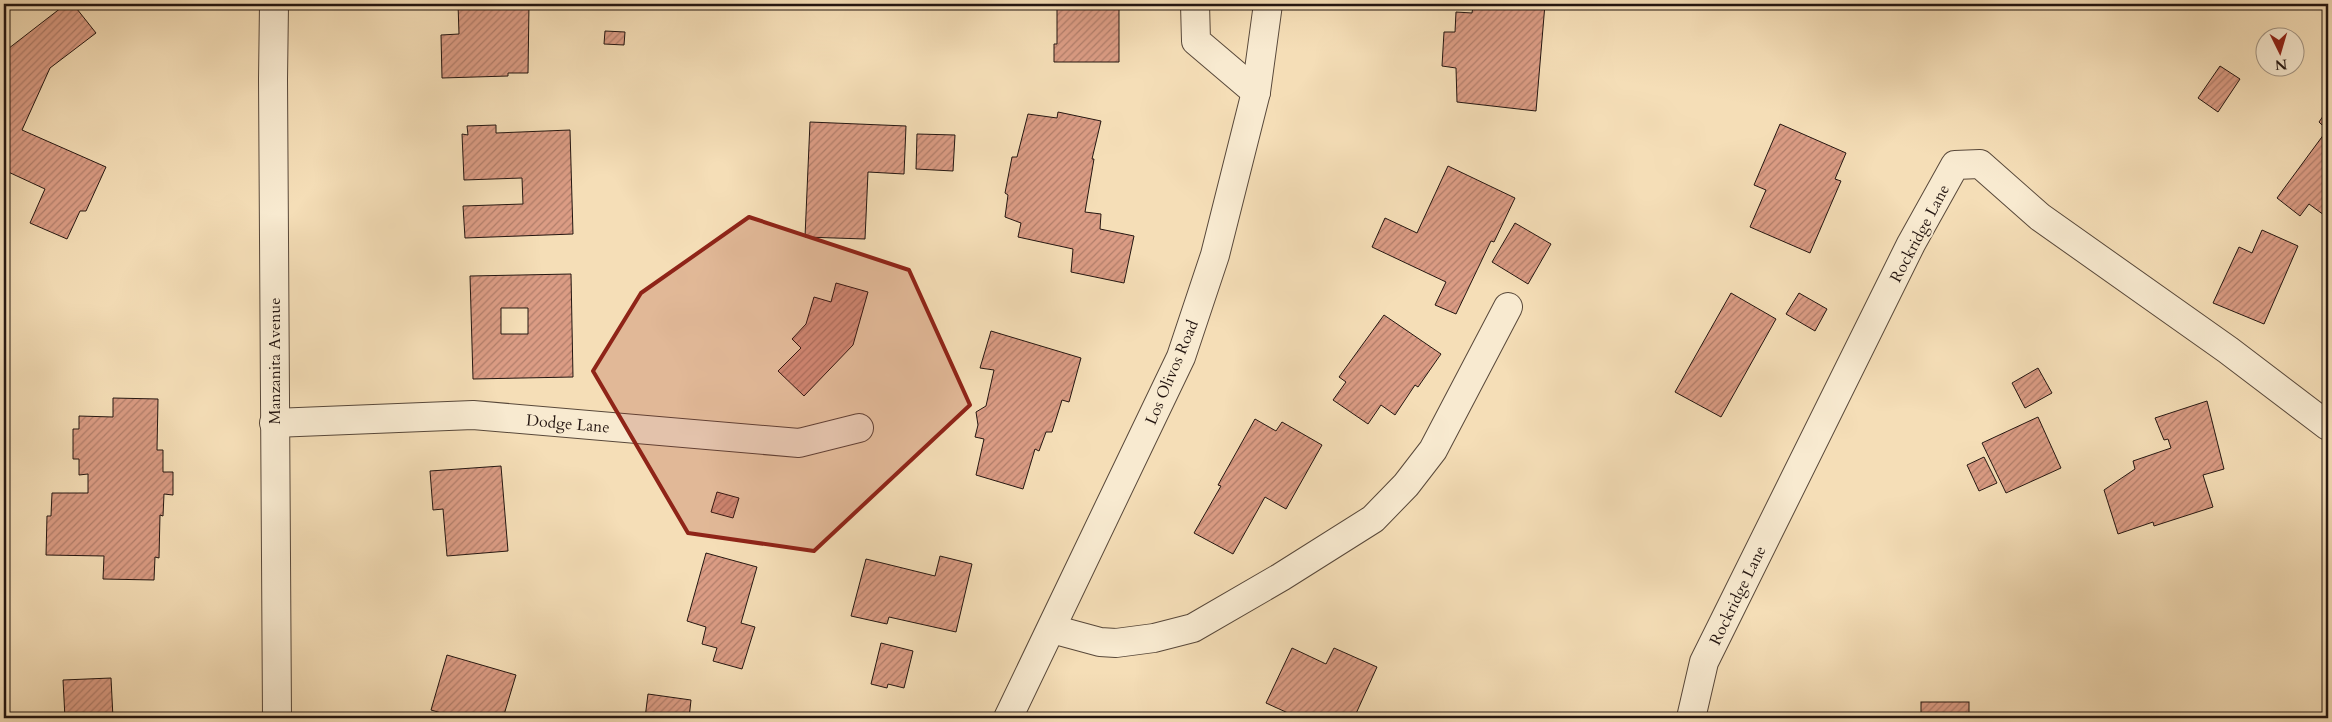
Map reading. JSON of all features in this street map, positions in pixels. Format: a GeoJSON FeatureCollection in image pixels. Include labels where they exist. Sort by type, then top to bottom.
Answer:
{"type":"FeatureCollection","features":[{"type":"Feature","properties":{"kind":"street","name":"Manzanita Avenue"},"geometry":{"type":"LineString","coordinates":[[274,4],[272,79],[277,718]]}},
{"type":"Feature","properties":{"kind":"street"},"geometry":{"type":"LineString","coordinates":[[1195,4],[1196,41],[1256,92]]}},
{"type":"Feature","properties":{"kind":"street","name":"Los Olivos Road"},"geometry":{"type":"LineString","coordinates":[[1008,718],[1181,357],[1215,255],[1256,92],[1268,4]]}},
{"type":"Feature","properties":{"kind":"street","name":"Rockridge Lane"},"geometry":{"type":"LineString","coordinates":[[1691,718],[1704,662],[1911,244],[1955,165],[1980,164],[2040,217],[2228,350],[2328,426]]}},
{"type":"Feature","properties":{"kind":"street"},"geometry":{"type":"LineString","coordinates":[[1052,629],[1094,641],[1116,644],[1154,638],[1193,628],[1273,582],[1373,519],[1406,485],[1433,450],[1508,307]]}},
{"type":"Feature","properties":{"kind":"street","name":"Dodge Lane"},"geometry":{"type":"LineString","coordinates":[[274,423],[473,415],[799,443],[859,428]]}},
{"type":"Feature","properties":{"kind":"highlighted area"},"geometry":{"type":"Polygon","coordinates":[[[749,217],[909,270],[970,405],[814,551],[688,533],[593,371],[641,293],[749,217]]]}},
{"type":"Feature","properties":{"kind":"building"},"geometry":{"type":"Polygon","coordinates":[[[66,4],[73,4],[96,33],[50,68],[22,130],[106,167],[86,211],[80,211],[67,239],[30,223],[45,189],[4,170],[4,52],[66,4]]]}},
{"type":"Feature","properties":{"kind":"building"},"geometry":{"type":"Polygon","coordinates":[[[458,4],[529,4],[528,73],[508,73],[508,76],[442,78],[441,35],[459,34],[458,4]]]}},
{"type":"Feature","properties":{"kind":"building"},"geometry":{"type":"Polygon","coordinates":[[[1057,4],[1113,4],[1113,8],[1119,8],[1119,62],[1054,62],[1054,44],[1057,44],[1057,4]]]}},
{"type":"Feature","properties":{"kind":"building"},"geometry":{"type":"Polygon","coordinates":[[[1486,4],[1545,4],[1536,111],[1457,102],[1456,68],[1442,66],[1444,32],[1455,32],[1456,12],[1472,13],[1473,6],[1485,8],[1486,4]]]}},
{"type":"Feature","properties":{"kind":"building"},"geometry":{"type":"Polygon","coordinates":[[[605,31],[625,32],[624,45],[604,44],[605,31]]]}},
{"type":"Feature","properties":{"kind":"building"},"geometry":{"type":"Polygon","coordinates":[[[2220,66],[2240,79],[2218,112],[2198,98],[2220,66]]]}},
{"type":"Feature","properties":{"kind":"building"},"geometry":{"type":"Polygon","coordinates":[[[2328,109],[2328,218],[2309,204],[2300,216],[2277,198],[2327,130],[2319,122],[2328,109]]]}},
{"type":"Feature","properties":{"kind":"building"},"geometry":{"type":"Polygon","coordinates":[[[1058,112],[1101,121],[1092,159],[1094,159],[1085,212],[1101,214],[1100,229],[1134,236],[1124,283],[1071,272],[1073,249],[1018,237],[1021,223],[1005,217],[1008,195],[1005,193],[1012,157],[1017,157],[1028,114],[1057,118],[1058,112]]]}},
{"type":"Feature","properties":{"kind":"building"},"geometry":{"type":"Polygon","coordinates":[[[810,122],[906,126],[904,174],[868,172],[865,239],[805,237],[810,122]]]}},
{"type":"Feature","properties":{"kind":"building"},"geometry":{"type":"Polygon","coordinates":[[[1780,124],[1846,153],[1835,179],[1841,181],[1810,253],[1750,227],[1766,190],[1754,185],[1780,124]]]}},
{"type":"Feature","properties":{"kind":"building"},"geometry":{"type":"Polygon","coordinates":[[[496,125],[496,133],[570,130],[573,234],[465,238],[463,206],[523,204],[522,178],[464,180],[462,134],[468,135],[467,126],[496,125]]]}},
{"type":"Feature","properties":{"kind":"building"},"geometry":{"type":"Polygon","coordinates":[[[917,134],[955,135],[953,171],[916,169],[917,134]]]}},
{"type":"Feature","properties":{"kind":"building"},"geometry":{"type":"Polygon","coordinates":[[[1448,166],[1515,198],[1494,242],[1491,241],[1456,314],[1435,305],[1446,282],[1372,247],[1385,218],[1417,233],[1448,166]]]}},
{"type":"Feature","properties":{"kind":"building"},"geometry":{"type":"Polygon","coordinates":[[[1515,223],[1551,244],[1528,284],[1492,262],[1515,223]]]}},
{"type":"Feature","properties":{"kind":"building"},"geometry":{"type":"Polygon","coordinates":[[[2262,230],[2298,246],[2264,324],[2213,303],[2239,247],[2252,253],[2262,230]]]}},
{"type":"Feature","properties":{"kind":"building"},"geometry":{"type":"Polygon","coordinates":[[[571,274],[573,377],[473,379],[470,276],[571,274]],[[501,308],[501,334],[528,334],[528,308],[501,308]]]}},
{"type":"Feature","properties":{"kind":"building"},"geometry":{"type":"Polygon","coordinates":[[[836,283],[868,292],[853,345],[804,396],[778,371],[801,348],[792,339],[806,324],[814,297],[831,302],[836,283]]]}},
{"type":"Feature","properties":{"kind":"building"},"geometry":{"type":"Polygon","coordinates":[[[1731,293],[1776,319],[1721,417],[1675,392],[1731,293]]]}},
{"type":"Feature","properties":{"kind":"building"},"geometry":{"type":"Polygon","coordinates":[[[1799,293],[1827,309],[1815,331],[1786,314],[1799,293]]]}},
{"type":"Feature","properties":{"kind":"building"},"geometry":{"type":"Polygon","coordinates":[[[1384,315],[1441,354],[1418,387],[1415,385],[1395,415],[1381,405],[1368,424],[1333,400],[1346,382],[1339,377],[1384,315]]]}},
{"type":"Feature","properties":{"kind":"building"},"geometry":{"type":"Polygon","coordinates":[[[991,331],[1081,358],[1069,402],[1062,400],[1052,432],[1046,432],[1039,451],[1035,449],[1023,489],[976,475],[984,439],[975,437],[978,425],[976,412],[986,406],[994,370],[980,368],[991,331]]]}},
{"type":"Feature","properties":{"kind":"building"},"geometry":{"type":"Polygon","coordinates":[[[2038,368],[2052,393],[2025,408],[2012,383],[2038,368]]]}},
{"type":"Feature","properties":{"kind":"building"},"geometry":{"type":"Polygon","coordinates":[[[113,398],[158,399],[157,450],[163,450],[163,472],[173,472],[173,495],[164,494],[163,516],[160,515],[159,558],[155,557],[154,580],[103,579],[104,556],[46,555],[47,516],[51,516],[52,493],[88,493],[88,474],[79,475],[79,459],[73,459],[73,429],[79,429],[79,416],[113,417],[113,398]]]}},
{"type":"Feature","properties":{"kind":"building"},"geometry":{"type":"Polygon","coordinates":[[[2207,401],[2224,469],[2203,475],[2213,507],[2154,526],[2153,522],[2118,534],[2104,490],[2135,469],[2133,461],[2171,448],[2168,439],[2164,440],[2155,418],[2207,401]]]}},
{"type":"Feature","properties":{"kind":"building"},"geometry":{"type":"Polygon","coordinates":[[[2038,417],[2061,468],[2006,493],[1982,443],[2038,417]]]}},
{"type":"Feature","properties":{"kind":"building"},"geometry":{"type":"Polygon","coordinates":[[[1255,419],[1276,431],[1282,422],[1322,445],[1286,509],[1265,497],[1233,554],[1194,533],[1221,486],[1218,485],[1255,419]]]}},
{"type":"Feature","properties":{"kind":"building"},"geometry":{"type":"Polygon","coordinates":[[[1984,457],[1997,483],[1979,491],[1967,465],[1984,457]]]}},
{"type":"Feature","properties":{"kind":"building"},"geometry":{"type":"Polygon","coordinates":[[[501,466],[508,551],[447,556],[443,509],[433,510],[430,471],[501,466]]]}},
{"type":"Feature","properties":{"kind":"building"},"geometry":{"type":"Polygon","coordinates":[[[717,492],[739,498],[733,518],[711,512],[717,492]]]}},
{"type":"Feature","properties":{"kind":"building"},"geometry":{"type":"Polygon","coordinates":[[[706,553],[757,567],[741,623],[755,627],[742,669],[713,661],[717,648],[702,644],[706,627],[687,621],[706,553]]]}},
{"type":"Feature","properties":{"kind":"building"},"geometry":{"type":"Polygon","coordinates":[[[940,556],[972,564],[956,632],[889,617],[887,624],[851,616],[866,559],[935,576],[940,556]]]}},
{"type":"Feature","properties":{"kind":"building"},"geometry":{"type":"Polygon","coordinates":[[[881,643],[913,651],[904,688],[888,684],[887,688],[871,684],[881,643]]]}},
{"type":"Feature","properties":{"kind":"building"},"geometry":{"type":"Polygon","coordinates":[[[1292,648],[1326,664],[1334,648],[1377,667],[1354,718],[1299,718],[1266,703],[1292,648]]]}},
{"type":"Feature","properties":{"kind":"building"},"geometry":{"type":"Polygon","coordinates":[[[447,655],[516,675],[503,718],[443,718],[445,714],[431,710],[447,655]]]}},
{"type":"Feature","properties":{"kind":"building"},"geometry":{"type":"Polygon","coordinates":[[[111,678],[113,718],[65,718],[63,680],[111,678]]]}},
{"type":"Feature","properties":{"kind":"building"},"geometry":{"type":"Polygon","coordinates":[[[648,694],[691,700],[689,718],[645,718],[648,694]]]}},
{"type":"Feature","properties":{"kind":"building"},"geometry":{"type":"Polygon","coordinates":[[[1921,702],[1969,702],[1969,718],[1921,718],[1921,702]]]}}]}
